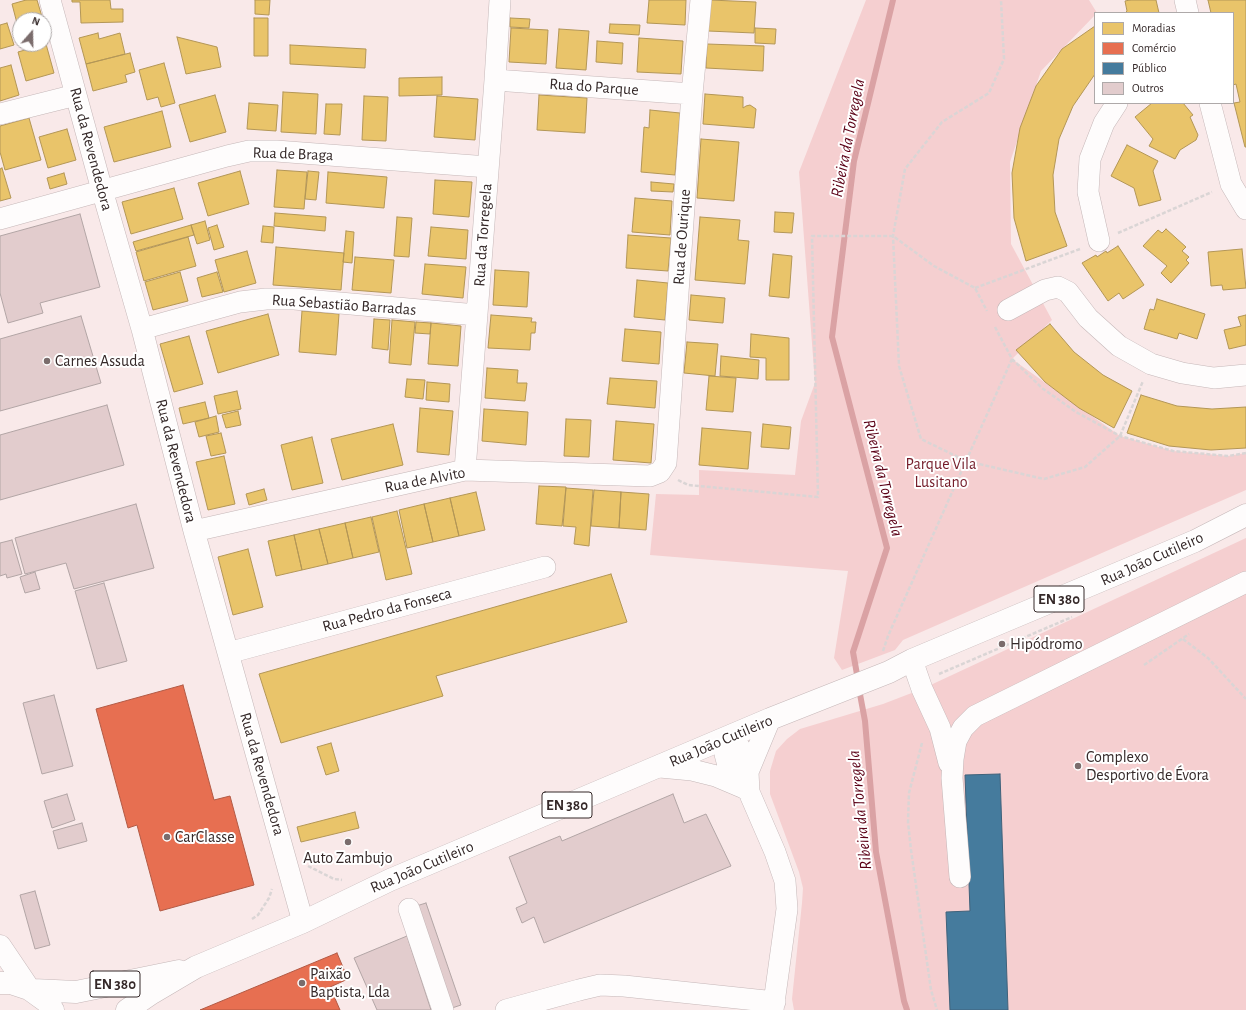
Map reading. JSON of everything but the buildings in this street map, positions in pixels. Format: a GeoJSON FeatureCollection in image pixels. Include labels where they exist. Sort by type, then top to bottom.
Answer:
{"type":"FeatureCollection","features":[{"type":"Feature","properties":{"kind":"main road","name":"Rua João Cutileiro"},"geometry":{"type":"LineString","coordinates":[[127,1010],[152,993],[196,967],[303,922],[390,880],[770,719],[879,676],[912,660],[1188,544],[1246,515]]}},
{"type":"Feature","properties":{"kind":"main road"},"geometry":{"type":"LineString","coordinates":[[0,946],[31,990]]}},
{"type":"Feature","properties":{"kind":"main road","name":"Rua João Cutileiro"},"geometry":{"type":"LineString","coordinates":[[31,990],[76,992],[196,967]]}},
{"type":"Feature","properties":{"kind":"main road"},"geometry":{"type":"LineString","coordinates":[[0,982],[11,983],[31,990],[47,1002],[53,1010]]}},
{"type":"Feature","properties":{"kind":"street","name":"Rua da Revendedora"},"geometry":{"type":"LineString","coordinates":[[50,0],[142,329],[194,531],[303,922]]}},
{"type":"Feature","properties":{"kind":"street","name":"Rua da Torregela"},"geometry":{"type":"LineString","coordinates":[[465,470],[500,0]]}},
{"type":"Feature","properties":{"kind":"street","name":"Rua de Ourique"},"geometry":{"type":"LineString","coordinates":[[660,472],[666,463],[692,94],[701,0]]}},
{"type":"Feature","properties":{"kind":"street"},"geometry":{"type":"LineString","coordinates":[[1185,0],[1188,12]]}},
{"type":"Feature","properties":{"kind":"street","name":"Rua do Parque"},"geometry":{"type":"LineString","coordinates":[[495,80],[692,94]]}},
{"type":"Feature","properties":{"kind":"street"},"geometry":{"type":"LineString","coordinates":[[0,114],[76,95]]}},
{"type":"Feature","properties":{"kind":"street"},"geometry":{"type":"LineString","coordinates":[[1099,241],[1088,192],[1090,160],[1104,123],[1116,104]]}},
{"type":"Feature","properties":{"kind":"street"},"geometry":{"type":"LineString","coordinates":[[1210,104],[1231,184],[1246,209]]}},
{"type":"Feature","properties":{"kind":"street","name":"Rua de Braga"},"geometry":{"type":"LineString","coordinates":[[0,218],[249,151],[276,151],[488,167]]}},
{"type":"Feature","properties":{"kind":"street"},"geometry":{"type":"LineString","coordinates":[[997,317],[1045,290],[1058,287],[1068,292],[1088,318],[1118,346],[1151,364],[1182,373],[1214,378],[1246,375]]}},
{"type":"Feature","properties":{"kind":"street","name":"Rua Sebastião Barradas"},"geometry":{"type":"LineString","coordinates":[[142,329],[240,302],[266,299],[477,315]]}},
{"type":"Feature","properties":{"kind":"street","name":"Rua de Alvito"},"geometry":{"type":"LineString","coordinates":[[194,531],[465,470],[650,476],[660,472]]}},
{"type":"Feature","properties":{"kind":"street","name":"Rua Pedro da Fonseca"},"geometry":{"type":"LineString","coordinates":[[228,653],[545,567]]}},
{"type":"Feature","properties":{"kind":"street"},"geometry":{"type":"LineString","coordinates":[[934,714],[949,720],[963,721],[975,716],[1246,582]]}},
{"type":"Feature","properties":{"kind":"street"},"geometry":{"type":"LineString","coordinates":[[912,660],[922,689],[940,728],[952,778]]}},
{"type":"Feature","properties":{"kind":"street"},"geometry":{"type":"LineString","coordinates":[[960,877],[952,778],[953,759],[956,741],[963,728],[975,716]]}},
{"type":"Feature","properties":{"kind":"street"},"geometry":{"type":"LineString","coordinates":[[747,784],[770,719]]}},
{"type":"Feature","properties":{"kind":"street"},"geometry":{"type":"LineString","coordinates":[[506,1010],[600,985],[624,986],[774,1006],[787,909],[785,880],[776,852],[747,784],[730,773],[725,754],[731,736]]}},
{"type":"Feature","properties":{"kind":"street"},"geometry":{"type":"LineString","coordinates":[[660,766],[692,770],[747,784]]}},
{"type":"Feature","properties":{"kind":"street"},"geometry":{"type":"LineString","coordinates":[[409,909],[443,1010]]}},
{"type":"Feature","properties":{"kind":"path"},"geometry":{"type":"LineString","coordinates":[[1001,0],[1004,59],[989,93],[942,122],[905,169],[893,236],[898,366],[921,439],[966,461],[1044,479],[1084,467],[1120,436],[1151,364]]}},
{"type":"Feature","properties":{"kind":"path"},"geometry":{"type":"LineString","coordinates":[[975,288],[1099,241],[1231,184]]}},
{"type":"Feature","properties":{"kind":"path"},"geometry":{"type":"LineString","coordinates":[[660,472],[688,485],[818,497],[812,236],[893,236],[934,266],[975,288],[997,317],[1012,359],[1042,388],[1076,412],[1120,436],[1173,451],[1228,456],[1246,453]]}},
{"type":"Feature","properties":{"kind":"path"},"geometry":{"type":"LineString","coordinates":[[879,676],[881,655],[888,636],[1012,359]]}},
{"type":"Feature","properties":{"kind":"path"},"geometry":{"type":"LineString","coordinates":[[1144,665],[1184,639],[1192,632]]}},
{"type":"Feature","properties":{"kind":"path"},"geometry":{"type":"LineString","coordinates":[[1184,639],[1208,658],[1246,699]]}},
{"type":"Feature","properties":{"kind":"path"},"geometry":{"type":"LineString","coordinates":[[923,740],[909,792],[908,822],[931,990],[937,1010]]}},
{"type":"Feature","properties":{"kind":"green space","name":"Parque Vila Lusitano"},"geometry":{"type":"Polygon","coordinates":[[[866,0],[1089,0],[1096,12],[1094,12],[1094,16],[1041,71],[1010,162],[1011,244],[1052,320],[1012,359],[1120,436],[1173,451],[1228,456],[1246,453],[1246,490],[903,640],[895,650],[842,670],[834,658],[848,571],[650,555],[656,494],[699,495],[699,470],[795,475],[801,421],[815,383],[799,172],[866,0]]]}},
{"type":"Feature","properties":{"kind":"green space","name":"Complexo Desportivo de Évora"},"geometry":{"type":"Polygon","coordinates":[[[1246,538],[1246,1010],[794,1010],[792,999],[803,888],[799,872],[770,794],[770,771],[776,751],[787,739],[800,729],[883,704],[922,689],[1246,538]]]}},
{"type":"Feature","properties":{"kind":"waterway","name":"Ribeira da Torregela"},"geometry":{"type":"LineString","coordinates":[[858,680],[853,652],[887,548],[832,337],[854,161],[893,0]]}},
{"type":"Feature","properties":{"kind":"waterway","name":"Ribeira da Torregela"},"geometry":{"type":"LineString","coordinates":[[859,689],[865,721],[876,852],[904,1001],[907,1010]]}},
{"type":"Feature","properties":{"kind":"place","name":"Carnes Assuda"},"geometry":{"type":"Point","coordinates":[47,361]}},
{"type":"Feature","properties":{"kind":"place","name":"Hipódromo"},"geometry":{"type":"Point","coordinates":[1002,644]}},
{"type":"Feature","properties":{"kind":"place","name":"Complexo Desportivo de Évora"},"geometry":{"type":"Point","coordinates":[1078,766]}},
{"type":"Feature","properties":{"kind":"place","name":"CarClasse"},"geometry":{"type":"Point","coordinates":[167,837]}},
{"type":"Feature","properties":{"kind":"place","name":"Auto Zambujo"},"geometry":{"type":"Point","coordinates":[348,842]}},
{"type":"Feature","properties":{"kind":"place","name":"Paixão Baptista, Lda"},"geometry":{"type":"Point","coordinates":[302,983]}}]}
